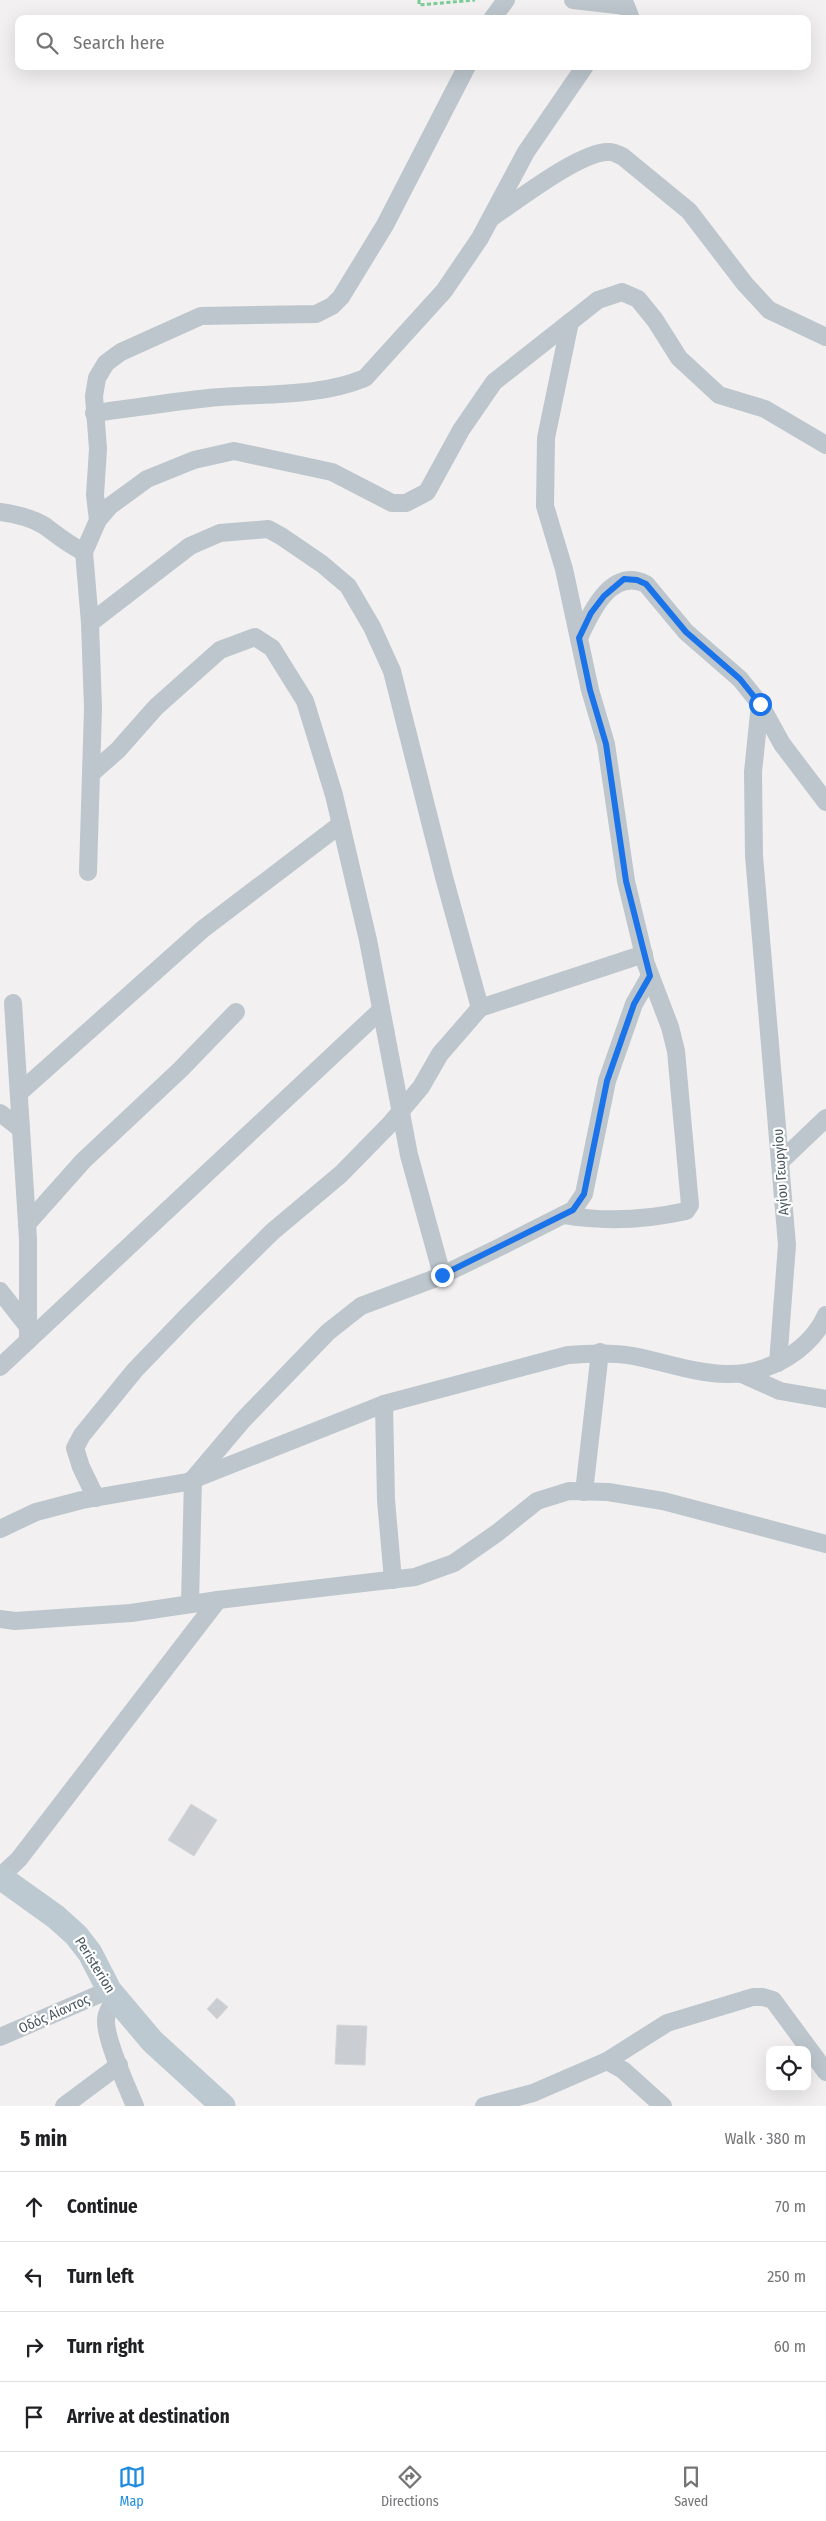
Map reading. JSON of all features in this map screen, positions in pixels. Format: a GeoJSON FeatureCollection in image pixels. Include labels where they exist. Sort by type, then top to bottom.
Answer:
{"type":"FeatureCollection","features":[{"type":"Feature","properties":{"kind":"street"},"geometry":{"type":"LineString","coordinates":[[495,15],[506,0]]}},
{"type":"Feature","properties":{"kind":"street"},"geometry":{"type":"LineString","coordinates":[[572,0],[626,6],[629,15]]}},
{"type":"Feature","properties":{"kind":"street"},"geometry":{"type":"LineString","coordinates":[[98,520],[95,496],[98,449],[94,396],[97,378],[106,363],[121,352],[201,316],[316,314],[332,306],[341,298],[385,225],[465,70]]}},
{"type":"Feature","properties":{"kind":"street"},"geometry":{"type":"LineString","coordinates":[[94,413],[209,398],[347,386],[365,378],[444,291],[480,238],[526,152],[582,70]]}},
{"type":"Feature","properties":{"kind":"street"},"geometry":{"type":"LineString","coordinates":[[491,217],[557,174],[595,154],[610,151],[622,156],[689,211],[744,284],[769,310],[826,337]]}},
{"type":"Feature","properties":{"kind":"street"},"geometry":{"type":"LineString","coordinates":[[88,872],[92,772],[90,623],[84,552],[98,520],[110,506],[147,479],[194,460],[234,451],[332,472],[392,504],[406,503],[427,492],[461,430],[494,382],[598,300],[622,292],[638,299],[655,320],[679,358],[719,395],[765,409],[826,445]]}},
{"type":"Feature","properties":{"kind":"street"},"geometry":{"type":"LineString","coordinates":[[563,1215],[591,1220],[642,1218],[686,1211],[690,1205],[676,1051],[670,1027],[650,976],[626,881],[606,744],[590,690],[564,569],[545,506],[546,438],[570,322]]}},
{"type":"Feature","properties":{"kind":"street"},"geometry":{"type":"LineString","coordinates":[[0,512],[18,515],[44,526],[64,543],[84,552]]}},
{"type":"Feature","properties":{"kind":"street"},"geometry":{"type":"LineString","coordinates":[[90,623],[190,546],[220,533],[268,530],[322,564],[348,586],[372,627],[392,672],[444,877],[480,1008]]}},
{"type":"Feature","properties":{"kind":"street"},"geometry":{"type":"LineString","coordinates":[[579,638],[591,613],[610,590],[624,579],[637,580],[646,584],[686,632],[740,679],[760,704],[782,744],[826,802]]}},
{"type":"Feature","properties":{"kind":"street"},"geometry":{"type":"LineString","coordinates":[[92,772],[118,750],[156,707],[220,650],[255,637],[272,648],[305,700],[341,824],[368,940],[409,1155],[442,1275]]}},
{"type":"Feature","properties":{"kind":"street","name":"Αγίου Γεωργίου"},"geometry":{"type":"LineString","coordinates":[[760,704],[753,772],[754,846],[787,1246],[778,1363]]}},
{"type":"Feature","properties":{"kind":"street"},"geometry":{"type":"LineString","coordinates":[[19,1093],[203,929],[341,824]]}},
{"type":"Feature","properties":{"kind":"street"},"geometry":{"type":"LineString","coordinates":[[96,1498],[81,1467],[76,1448],[82,1435],[135,1370],[188,1315],[272,1232],[341,1174],[401,1111],[421,1087],[440,1054],[480,1008],[644,954]]}},
{"type":"Feature","properties":{"kind":"street"},"geometry":{"type":"LineString","coordinates":[[190,1603],[193,1479],[243,1420],[328,1332],[361,1306],[442,1275],[573,1210],[584,1194],[607,1081],[634,1004],[650,976]]}},
{"type":"Feature","properties":{"kind":"street"},"geometry":{"type":"LineString","coordinates":[[13,1003],[27,1224],[28,1334]]}},
{"type":"Feature","properties":{"kind":"street"},"geometry":{"type":"LineString","coordinates":[[0,1367],[28,1334],[382,1010]]}},
{"type":"Feature","properties":{"kind":"street"},"geometry":{"type":"LineString","coordinates":[[27,1224],[83,1161],[180,1069],[236,1012]]}},
{"type":"Feature","properties":{"kind":"street"},"geometry":{"type":"LineString","coordinates":[[0,1113],[21,1129]]}},
{"type":"Feature","properties":{"kind":"street"},"geometry":{"type":"LineString","coordinates":[[780,1162],[826,1118]]}},
{"type":"Feature","properties":{"kind":"street"},"geometry":{"type":"LineString","coordinates":[[0,1291],[28,1334]]}},
{"type":"Feature","properties":{"kind":"street"},"geometry":{"type":"LineString","coordinates":[[0,1529],[36,1512],[193,1479],[384,1404],[568,1355],[600,1352],[633,1356],[721,1376],[742,1374],[778,1363],[797,1351],[814,1335],[826,1315]]}},
{"type":"Feature","properties":{"kind":"street"},"geometry":{"type":"LineString","coordinates":[[584,1492],[600,1352]]}},
{"type":"Feature","properties":{"kind":"street"},"geometry":{"type":"LineString","coordinates":[[742,1374],[780,1391],[826,1399]]}},
{"type":"Feature","properties":{"kind":"street"},"geometry":{"type":"LineString","coordinates":[[384,1404],[386,1500],[394,1580]]}},
{"type":"Feature","properties":{"kind":"street"},"geometry":{"type":"LineString","coordinates":[[0,1619],[15,1621],[131,1613],[190,1603],[415,1577],[454,1563],[497,1533],[537,1501],[569,1492],[608,1492],[663,1501],[826,1544]]}},
{"type":"Feature","properties":{"kind":"street"},"geometry":{"type":"LineString","coordinates":[[0,1877],[18,1860],[218,1600]]}},
{"type":"Feature","properties":{"kind":"street","name":"Peristerion"},"geometry":{"type":"LineString","coordinates":[[0,1877],[56,1916],[76,1935],[90,1953],[112,1994],[152,2042],[223,2106]]}},
{"type":"Feature","properties":{"kind":"street"},"geometry":{"type":"LineString","coordinates":[[112,1994],[106,2022],[119,2066],[135,2106]]}},
{"type":"Feature","properties":{"kind":"street","name":"Οδός Αίαντος"},"geometry":{"type":"LineString","coordinates":[[0,2038],[112,1994]]}},
{"type":"Feature","properties":{"kind":"street"},"geometry":{"type":"LineString","coordinates":[[484,2106],[533,2093],[607,2061],[667,2023],[753,1997],[773,2000],[826,2072]]}},
{"type":"Feature","properties":{"kind":"street"},"geometry":{"type":"LineString","coordinates":[[607,2061],[623,2070],[663,2106]]}},
{"type":"Feature","properties":{"kind":"street"},"geometry":{"type":"LineString","coordinates":[[64,2106],[119,2066]]}},
{"type":"Feature","properties":{"kind":"path"},"geometry":{"type":"LineString","coordinates":[[419,0],[419,5],[475,0]]}},
{"type":"Feature","properties":{"kind":"building"},"geometry":{"type":"Polygon","coordinates":[[[191,1804],[217,1820],[194,1856],[168,1840],[191,1804]]]}},
{"type":"Feature","properties":{"kind":"building"},"geometry":{"type":"Polygon","coordinates":[[[217,1998],[228,2007],[217,2019],[207,2009],[217,1998]]]}},
{"type":"Feature","properties":{"kind":"building"},"geometry":{"type":"Polygon","coordinates":[[[337,2025],[367,2026],[365,2065],[335,2064],[337,2025]]]}},
{"type":"Feature","properties":{"kind":"route"},"geometry":{"type":"LineString","coordinates":[[442,1275],[573,1210],[584,1194],[607,1081],[634,1004],[640,990],[650,976],[626,881],[606,744],[590,690],[579,638],[591,613],[604,596],[624,579],[637,580],[646,584],[686,632],[740,679],[760,704]]}}]}
